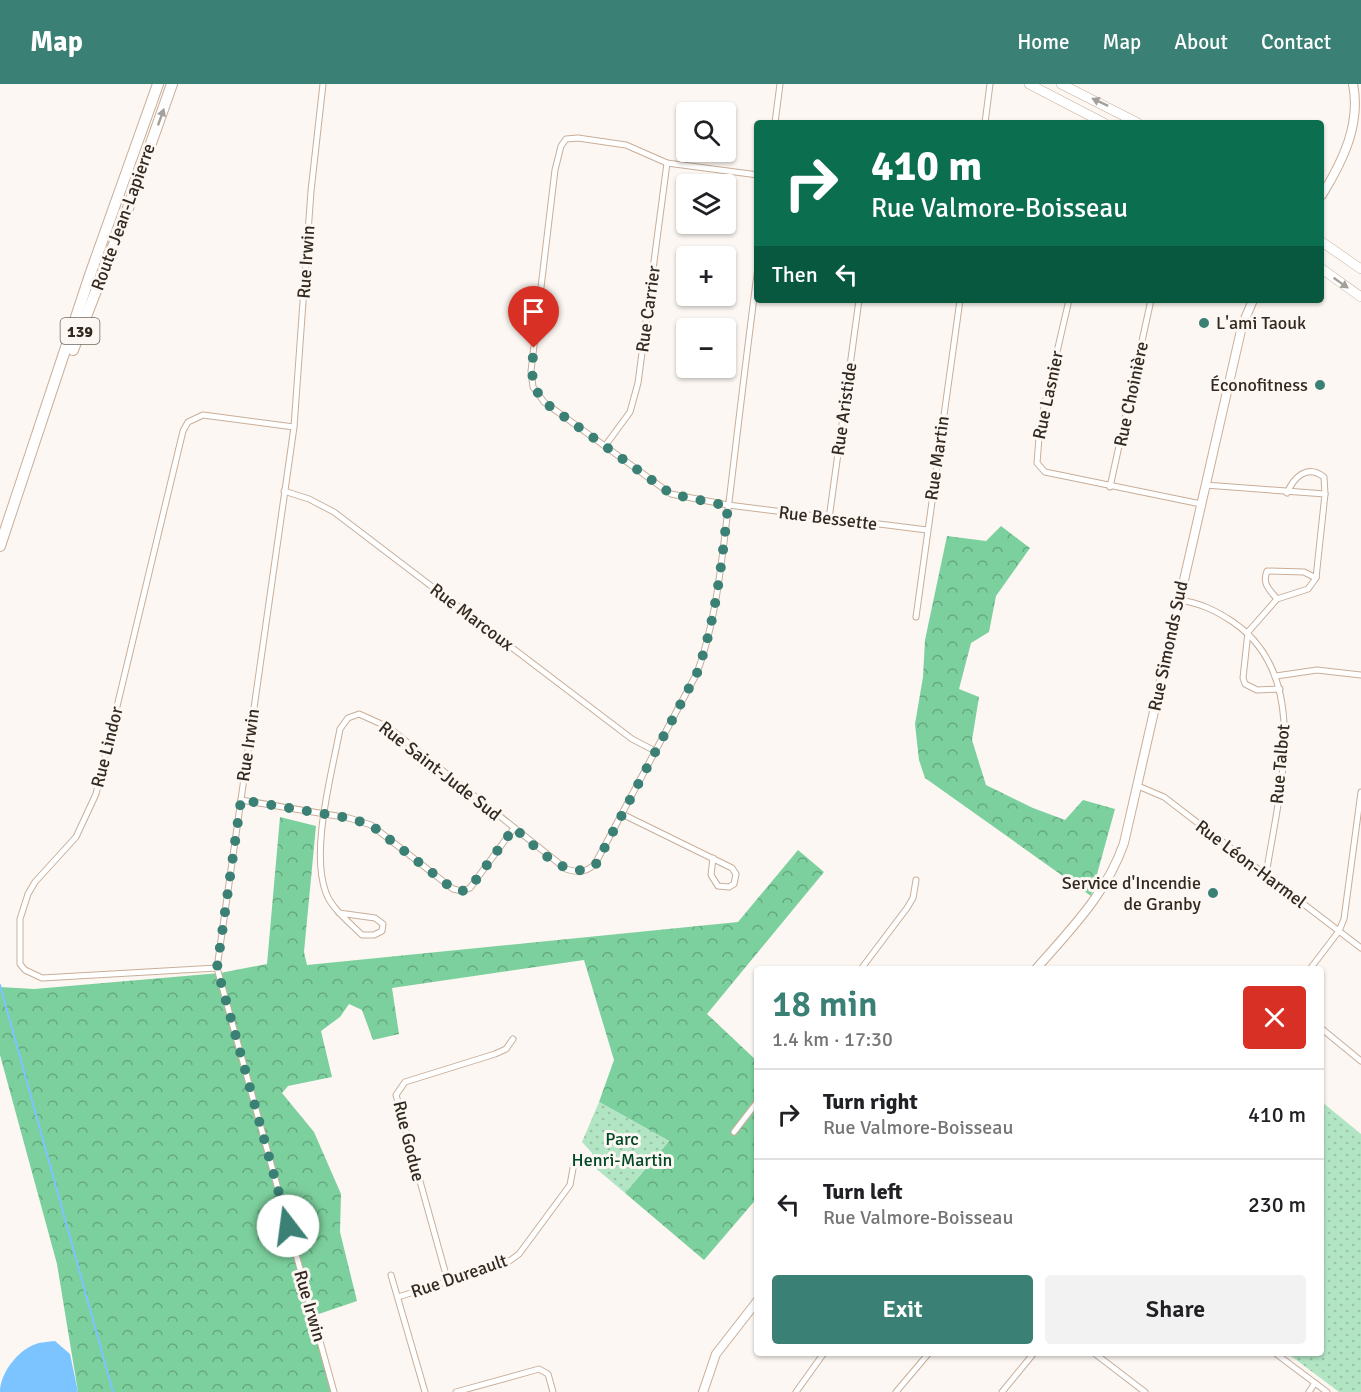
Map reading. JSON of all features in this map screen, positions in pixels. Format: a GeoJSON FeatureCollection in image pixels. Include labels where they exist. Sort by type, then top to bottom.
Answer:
{"type":"FeatureCollection","features":[{"type":"Feature","properties":{"kind":"highway","name":"Route Jean-Lapierre"},"geometry":{"type":"LineString","coordinates":[[0,546],[90,275],[158,84]]}},
{"type":"Feature","properties":{"kind":"highway","name":"Route Jean-Lapierre"},"geometry":{"type":"LineString","coordinates":[[33,450],[123,221],[172,84]]}},
{"type":"Feature","properties":{"kind":"main road"},"geometry":{"type":"LineString","coordinates":[[1029,84],[1098,120]]}},
{"type":"Feature","properties":{"kind":"main road"},"geometry":{"type":"LineString","coordinates":[[1061,84],[1132,120]]}},
{"type":"Feature","properties":{"kind":"main road"},"geometry":{"type":"LineString","coordinates":[[1324,243],[1361,269]]}},
{"type":"Feature","properties":{"kind":"main road"},"geometry":{"type":"LineString","coordinates":[[1324,270],[1361,297]]}},
{"type":"Feature","properties":{"kind":"street","name":"Rue Irwin"},"geometry":{"type":"LineString","coordinates":[[323,84],[311,191],[294,427],[217,968],[334,1392]]}},
{"type":"Feature","properties":{"kind":"street"},"geometry":{"type":"LineString","coordinates":[[775,120],[780,84]]}},
{"type":"Feature","properties":{"kind":"street"},"geometry":{"type":"LineString","coordinates":[[984,120],[990,84]]}},
{"type":"Feature","properties":{"kind":"street"},"geometry":{"type":"LineString","coordinates":[[1324,191],[1357,121],[1353,84]]}},
{"type":"Feature","properties":{"kind":"street","name":"Rue Bessette"},"geometry":{"type":"LineString","coordinates":[[667,164],[626,145],[578,138],[566,139],[561,146],[531,370],[533,387],[544,402],[671,494],[728,506],[927,530]]}},
{"type":"Feature","properties":{"kind":"street"},"geometry":{"type":"LineString","coordinates":[[667,164],[754,175]]}},
{"type":"Feature","properties":{"kind":"street","name":"Rue Carrier"},"geometry":{"type":"LineString","coordinates":[[604,446],[630,412],[638,383],[667,164]]}},
{"type":"Feature","properties":{"kind":"street","name":"Rue Saint-Jude Sud"},"geometry":{"type":"LineString","coordinates":[[339,913],[375,918],[383,924],[382,931],[374,935],[362,935],[339,913],[326,895],[320,867],[324,814],[340,729],[348,718],[358,714],[388,727],[566,869],[578,872],[587,871],[596,864],[697,673],[705,650],[712,618],[728,506],[754,299]]}},
{"type":"Feature","properties":{"kind":"street","name":"Rue Aristide"},"geometry":{"type":"LineString","coordinates":[[829,519],[859,303]]}},
{"type":"Feature","properties":{"kind":"street","name":"Rue Martin"},"geometry":{"type":"LineString","coordinates":[[916,617],[960,303]]}},
{"type":"Feature","properties":{"kind":"street","name":"Rue Lasnier"},"geometry":{"type":"LineString","coordinates":[[1068,303],[1040,425],[1037,463],[1045,472],[1201,504]]}},
{"type":"Feature","properties":{"kind":"street","name":"Rue Choinière"},"geometry":{"type":"LineString","coordinates":[[1110,487],[1150,303]]}},
{"type":"Feature","properties":{"kind":"street","name":"Rue Simonds Sud"},"geometry":{"type":"LineString","coordinates":[[1039,966],[1083,914],[1116,868],[1138,786],[1178,600],[1242,326],[1251,303]]}},
{"type":"Feature","properties":{"kind":"street","name":"Rue Lindor"},"geometry":{"type":"LineString","coordinates":[[217,968],[42,978],[25,970],[20,964],[20,919],[35,882],[76,837],[96,794],[183,431],[188,422],[203,415],[294,427]]}},
{"type":"Feature","properties":{"kind":"street"},"geometry":{"type":"LineString","coordinates":[[1280,689],[1257,690],[1245,684],[1243,678],[1248,632],[1277,598],[1308,589],[1316,578],[1325,494],[1324,477],[1318,473],[1300,474],[1294,478],[1287,493]]}},
{"type":"Feature","properties":{"kind":"street"},"geometry":{"type":"LineString","coordinates":[[1205,485],[1287,493],[1325,494]]}},
{"type":"Feature","properties":{"kind":"street","name":"Rue Marcoux"},"geometry":{"type":"LineString","coordinates":[[284,490],[309,499],[334,512],[632,739],[655,752]]}},
{"type":"Feature","properties":{"kind":"street"},"geometry":{"type":"LineString","coordinates":[[1277,598],[1265,585],[1266,571],[1304,572],[1316,578]]}},
{"type":"Feature","properties":{"kind":"street","name":"Rue Talbot"},"geometry":{"type":"LineString","coordinates":[[1178,600],[1199,603],[1248,632],[1266,655],[1276,676],[1285,713],[1285,741],[1266,875]]}},
{"type":"Feature","properties":{"kind":"street"},"geometry":{"type":"LineString","coordinates":[[1276,676],[1317,670],[1361,675]]}},
{"type":"Feature","properties":{"kind":"street","name":"Rue Léon-Harmel"},"geometry":{"type":"LineString","coordinates":[[1138,786],[1164,797],[1361,948]]}},
{"type":"Feature","properties":{"kind":"street"},"geometry":{"type":"LineString","coordinates":[[1312,966],[1339,931],[1344,919],[1361,792]]}},
{"type":"Feature","properties":{"kind":"street"},"geometry":{"type":"LineString","coordinates":[[241,800],[349,818],[371,825],[453,889],[462,891],[470,888],[514,828]]}},
{"type":"Feature","properties":{"kind":"street"},"geometry":{"type":"LineString","coordinates":[[622,814],[713,858],[735,870],[734,884],[729,887],[718,886],[711,875],[713,858]]}},
{"type":"Feature","properties":{"kind":"street"},"geometry":{"type":"LineString","coordinates":[[863,966],[907,908],[913,898],[916,880]]}},
{"type":"Feature","properties":{"kind":"street"},"geometry":{"type":"LineString","coordinates":[[1324,1031],[1361,1061]]}},
{"type":"Feature","properties":{"kind":"street","name":"Rue Godue"},"geometry":{"type":"LineString","coordinates":[[448,1282],[396,1095],[405,1082],[495,1054],[506,1048],[513,1040]]}},
{"type":"Feature","properties":{"kind":"street"},"geometry":{"type":"LineString","coordinates":[[734,1132],[754,1106]]}},
{"type":"Feature","properties":{"kind":"street","name":"Rue Dureault"},"geometry":{"type":"LineString","coordinates":[[398,1297],[508,1262],[519,1254],[570,1185],[574,1163]]}},
{"type":"Feature","properties":{"kind":"street"},"geometry":{"type":"LineString","coordinates":[[392,1275],[425,1392]]}},
{"type":"Feature","properties":{"kind":"street"},"geometry":{"type":"LineString","coordinates":[[703,1392],[716,1354],[754,1305]]}},
{"type":"Feature","properties":{"kind":"street"},"geometry":{"type":"LineString","coordinates":[[796,1392],[822,1356]]}},
{"type":"Feature","properties":{"kind":"street"},"geometry":{"type":"LineString","coordinates":[[896,1392],[926,1356]]}},
{"type":"Feature","properties":{"kind":"street"},"geometry":{"type":"LineString","coordinates":[[1002,1392],[1032,1356]]}},
{"type":"Feature","properties":{"kind":"street"},"geometry":{"type":"LineString","coordinates":[[1098,1356],[1145,1392]]}},
{"type":"Feature","properties":{"kind":"street"},"geometry":{"type":"LineString","coordinates":[[1279,1356],[1327,1392]]}},
{"type":"Feature","properties":{"kind":"street"},"geometry":{"type":"LineString","coordinates":[[456,1392],[539,1369],[548,1374],[553,1392]]}},
{"type":"Feature","properties":{"kind":"street"},"geometry":{"type":"LineString","coordinates":[[1309,1392],[1315,1383]]}},
{"type":"Feature","properties":{"kind":"green space"},"geometry":{"type":"Polygon","coordinates":[[[1001,526],[1030,548],[996,596],[989,632],[971,643],[959,689],[979,697],[972,740],[986,785],[1033,808],[1065,820],[1083,800],[1115,809],[1091,896],[925,778],[919,760],[915,724],[923,677],[925,640],[947,536],[986,541],[1001,526]]]}},
{"type":"Feature","properties":{"kind":"green space"},"geometry":{"type":"Polygon","coordinates":[[[280,817],[316,826],[304,952],[307,965],[738,922],[798,850],[824,872],[707,1014],[754,1058],[754,1202],[704,1260],[625,1193],[669,1141],[599,1102],[614,1060],[584,960],[392,988],[399,1034],[373,1040],[362,1010],[349,1004],[340,1017],[321,1031],[332,1077],[288,1086],[282,1093],[314,1132],[341,1194],[340,1232],[357,1301],[313,1316],[334,1392],[78,1392],[57,1264],[0,1055],[0,987],[34,989],[220,973],[267,964],[280,817]]]}},
{"type":"Feature","properties":{"kind":"green space","name":"Parc Henri-Martin"},"geometry":{"type":"Polygon","coordinates":[[[599,1102],[669,1141],[625,1193],[593,1166],[592,1153],[582,1142],[599,1102]]]}},
{"type":"Feature","properties":{"kind":"green space"},"geometry":{"type":"Polygon","coordinates":[[[1324,1104],[1361,1134],[1361,1392],[1339,1392],[1291,1356],[1324,1356],[1324,1104]]]}},
{"type":"Feature","properties":{"kind":"water"},"geometry":{"type":"Polygon","coordinates":[[[55,1341],[70,1354],[78,1392],[0,1392],[3,1377],[11,1363],[23,1351],[36,1344],[55,1341]]]}},
{"type":"Feature","properties":{"kind":"waterway"},"geometry":{"type":"LineString","coordinates":[[0,985],[113,1392]]}},
{"type":"Feature","properties":{"kind":"place","name":"L'ami Taouk"},"geometry":{"type":"Point","coordinates":[1204,323]}},
{"type":"Feature","properties":{"kind":"place","name":"Éconofitness"},"geometry":{"type":"Point","coordinates":[1320,385]}},
{"type":"Feature","properties":{"kind":"place","name":"Service d'Incendie de Granby"},"geometry":{"type":"Point","coordinates":[1213,893]}},
{"type":"Feature","properties":{"kind":"route"},"geometry":{"type":"LineString","coordinates":[[288,1226],[217,968],[241,800],[349,818],[371,825],[453,889],[462,891],[470,888],[514,828],[566,869],[578,872],[587,871],[596,864],[697,673],[705,650],[712,618],[728,506],[671,494],[544,402],[533,387],[531,370],[534,348]]}}]}
